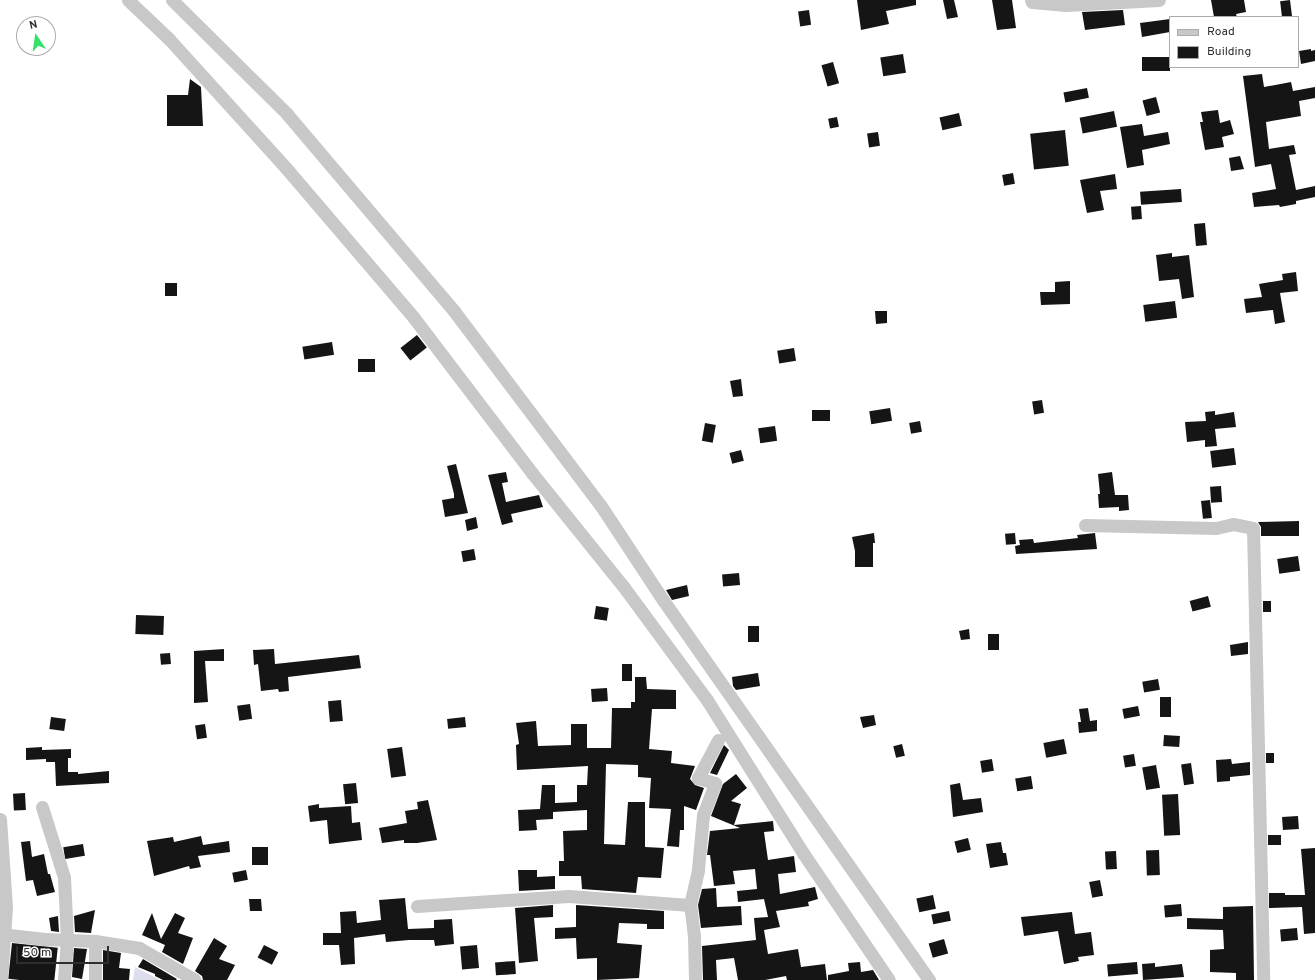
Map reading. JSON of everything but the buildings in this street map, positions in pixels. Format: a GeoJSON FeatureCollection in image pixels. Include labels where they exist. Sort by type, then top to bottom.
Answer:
{"type":"FeatureCollection","features":[{"type":"Feature","properties":{"kind":"street"},"geometry":{"type":"LineString","coordinates":[[128,0],[169,39],[286,168],[414,318],[532,472],[623,586],[707,700],[803,853],[889,980]]}},
{"type":"Feature","properties":{"kind":"street"},"geometry":{"type":"LineString","coordinates":[[172,0],[287,114],[454,311],[601,506],[676,620],[929,980]]}},
{"type":"Feature","properties":{"kind":"street"},"geometry":{"type":"LineString","coordinates":[[1031,0],[1032,2],[1066,5],[1159,0]]}},
{"type":"Feature","properties":{"kind":"street"},"geometry":{"type":"LineString","coordinates":[[1085,525],[1216,528],[1233,524],[1253,528],[1263,980]]}},
{"type":"Feature","properties":{"kind":"street"},"geometry":{"type":"LineString","coordinates":[[695,980],[694,936],[690,905],[698,869],[703,815],[715,783],[698,778],[718,740]]}},
{"type":"Feature","properties":{"kind":"street"},"geometry":{"type":"LineString","coordinates":[[42,807],[64,877],[67,940],[64,980]]}},
{"type":"Feature","properties":{"kind":"street"},"geometry":{"type":"LineString","coordinates":[[0,819],[6,906],[2,934],[1,980]]}},
{"type":"Feature","properties":{"kind":"street"},"geometry":{"type":"LineString","coordinates":[[417,906],[569,896],[690,905]]}},
{"type":"Feature","properties":{"kind":"street"},"geometry":{"type":"LineString","coordinates":[[2,934],[95,942],[139,948],[195,980]]}},
{"type":"Feature","properties":{"kind":"street"},"geometry":{"type":"LineString","coordinates":[[95,942],[95,980]]}},
{"type":"Feature","properties":{"kind":"shaded area"},"geometry":{"type":"Polygon","coordinates":[[[135,967],[160,980],[133,980],[135,967]]]}}]}
